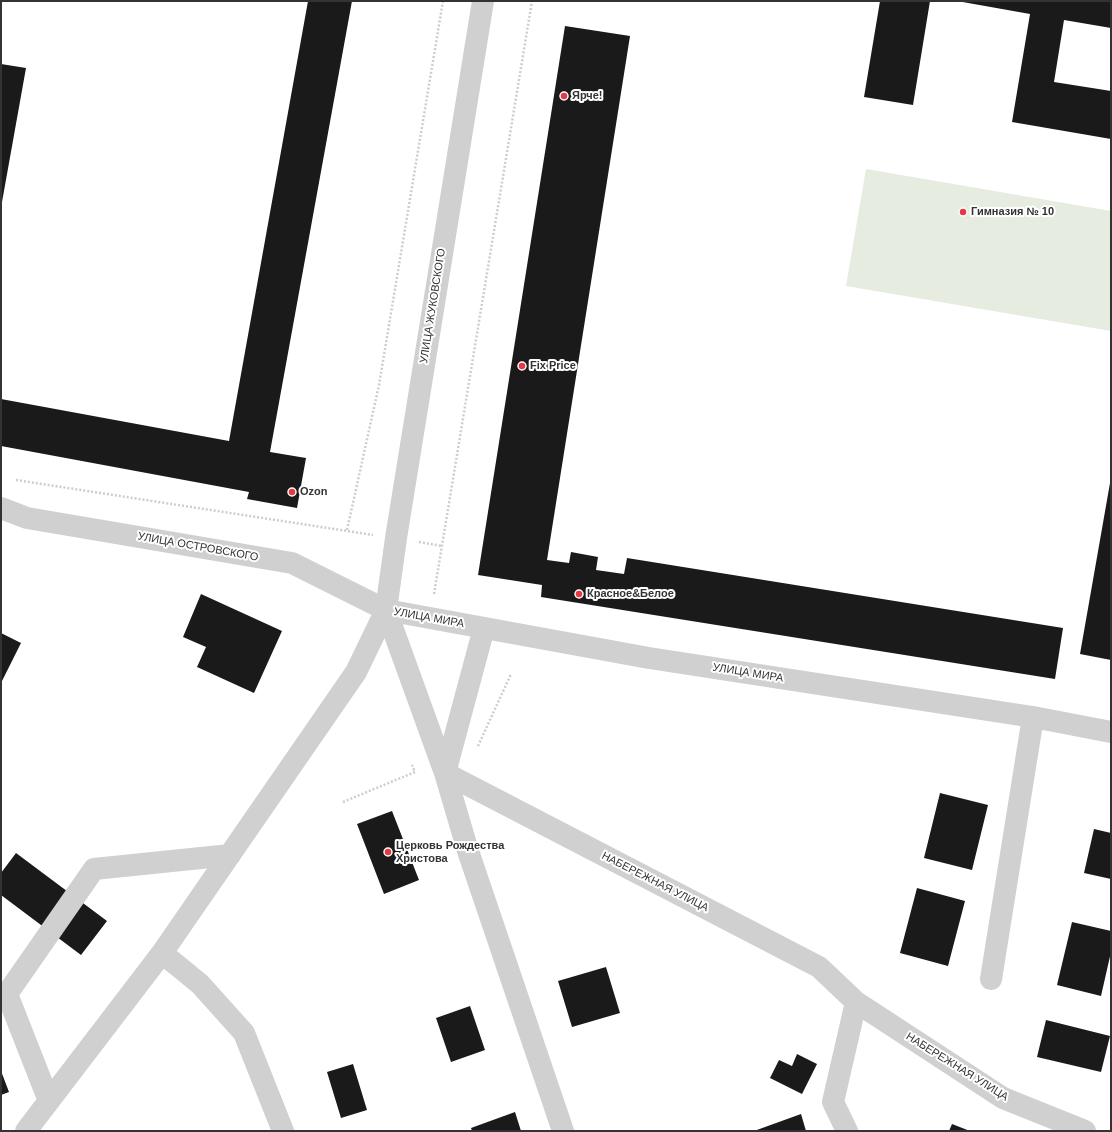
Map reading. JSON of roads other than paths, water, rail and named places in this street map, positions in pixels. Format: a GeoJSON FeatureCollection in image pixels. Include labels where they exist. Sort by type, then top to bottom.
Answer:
{"type":"FeatureCollection","features":[{"type":"Feature","properties":{"kind":"street","name":"УЛИЦА ЖУКОВСКОГО"},"geometry":{"type":"LineString","coordinates":[[386,610],[396,538],[482,1]]}},
{"type":"Feature","properties":{"kind":"street","name":"УЛИЦА ОСТРОВСКОГО"},"geometry":{"type":"LineString","coordinates":[[1,508],[27,518],[292,563],[386,610]]}},
{"type":"Feature","properties":{"kind":"street","name":"УЛИЦА МИРА"},"geometry":{"type":"LineString","coordinates":[[386,610],[649,658],[1033,717],[1111,732]]}},
{"type":"Feature","properties":{"kind":"street"},"geometry":{"type":"LineString","coordinates":[[386,610],[445,774],[468,851],[564,1131]]}},
{"type":"Feature","properties":{"kind":"street"},"geometry":{"type":"LineString","coordinates":[[26,1131],[162,953],[356,672],[386,610]]}},
{"type":"Feature","properties":{"kind":"street"},"geometry":{"type":"LineString","coordinates":[[445,774],[484,628]]}},
{"type":"Feature","properties":{"kind":"street"},"geometry":{"type":"LineString","coordinates":[[991,979],[1033,717]]}},
{"type":"Feature","properties":{"kind":"street","name":"НАБЕРЕЖНАЯ УЛИЦА"},"geometry":{"type":"LineString","coordinates":[[445,774],[819,967],[856,1002],[1003,1098],[1085,1131]]}},
{"type":"Feature","properties":{"kind":"street"},"geometry":{"type":"LineString","coordinates":[[49,1101],[7,994],[94,869],[230,854]]}},
{"type":"Feature","properties":{"kind":"street"},"geometry":{"type":"LineString","coordinates":[[162,953],[200,984],[244,1033],[283,1131]]}},
{"type":"Feature","properties":{"kind":"street"},"geometry":{"type":"LineString","coordinates":[[847,1131],[833,1102],[856,1002]]}},
{"type":"Feature","properties":{"kind":"place","name":"Ярче!"},"geometry":{"type":"Point","coordinates":[564,96]}},
{"type":"Feature","properties":{"kind":"place","name":"Гимназия № 10"},"geometry":{"type":"Point","coordinates":[963,212]}},
{"type":"Feature","properties":{"kind":"place","name":"Fix Price"},"geometry":{"type":"Point","coordinates":[522,366]}},
{"type":"Feature","properties":{"kind":"place","name":"Ozon"},"geometry":{"type":"Point","coordinates":[292,492]}},
{"type":"Feature","properties":{"kind":"place","name":"Красное&Белое"},"geometry":{"type":"Point","coordinates":[579,594]}},
{"type":"Feature","properties":{"kind":"place","name":"Церковь Рождества Христова"},"geometry":{"type":"Point","coordinates":[388,852]}}]}
